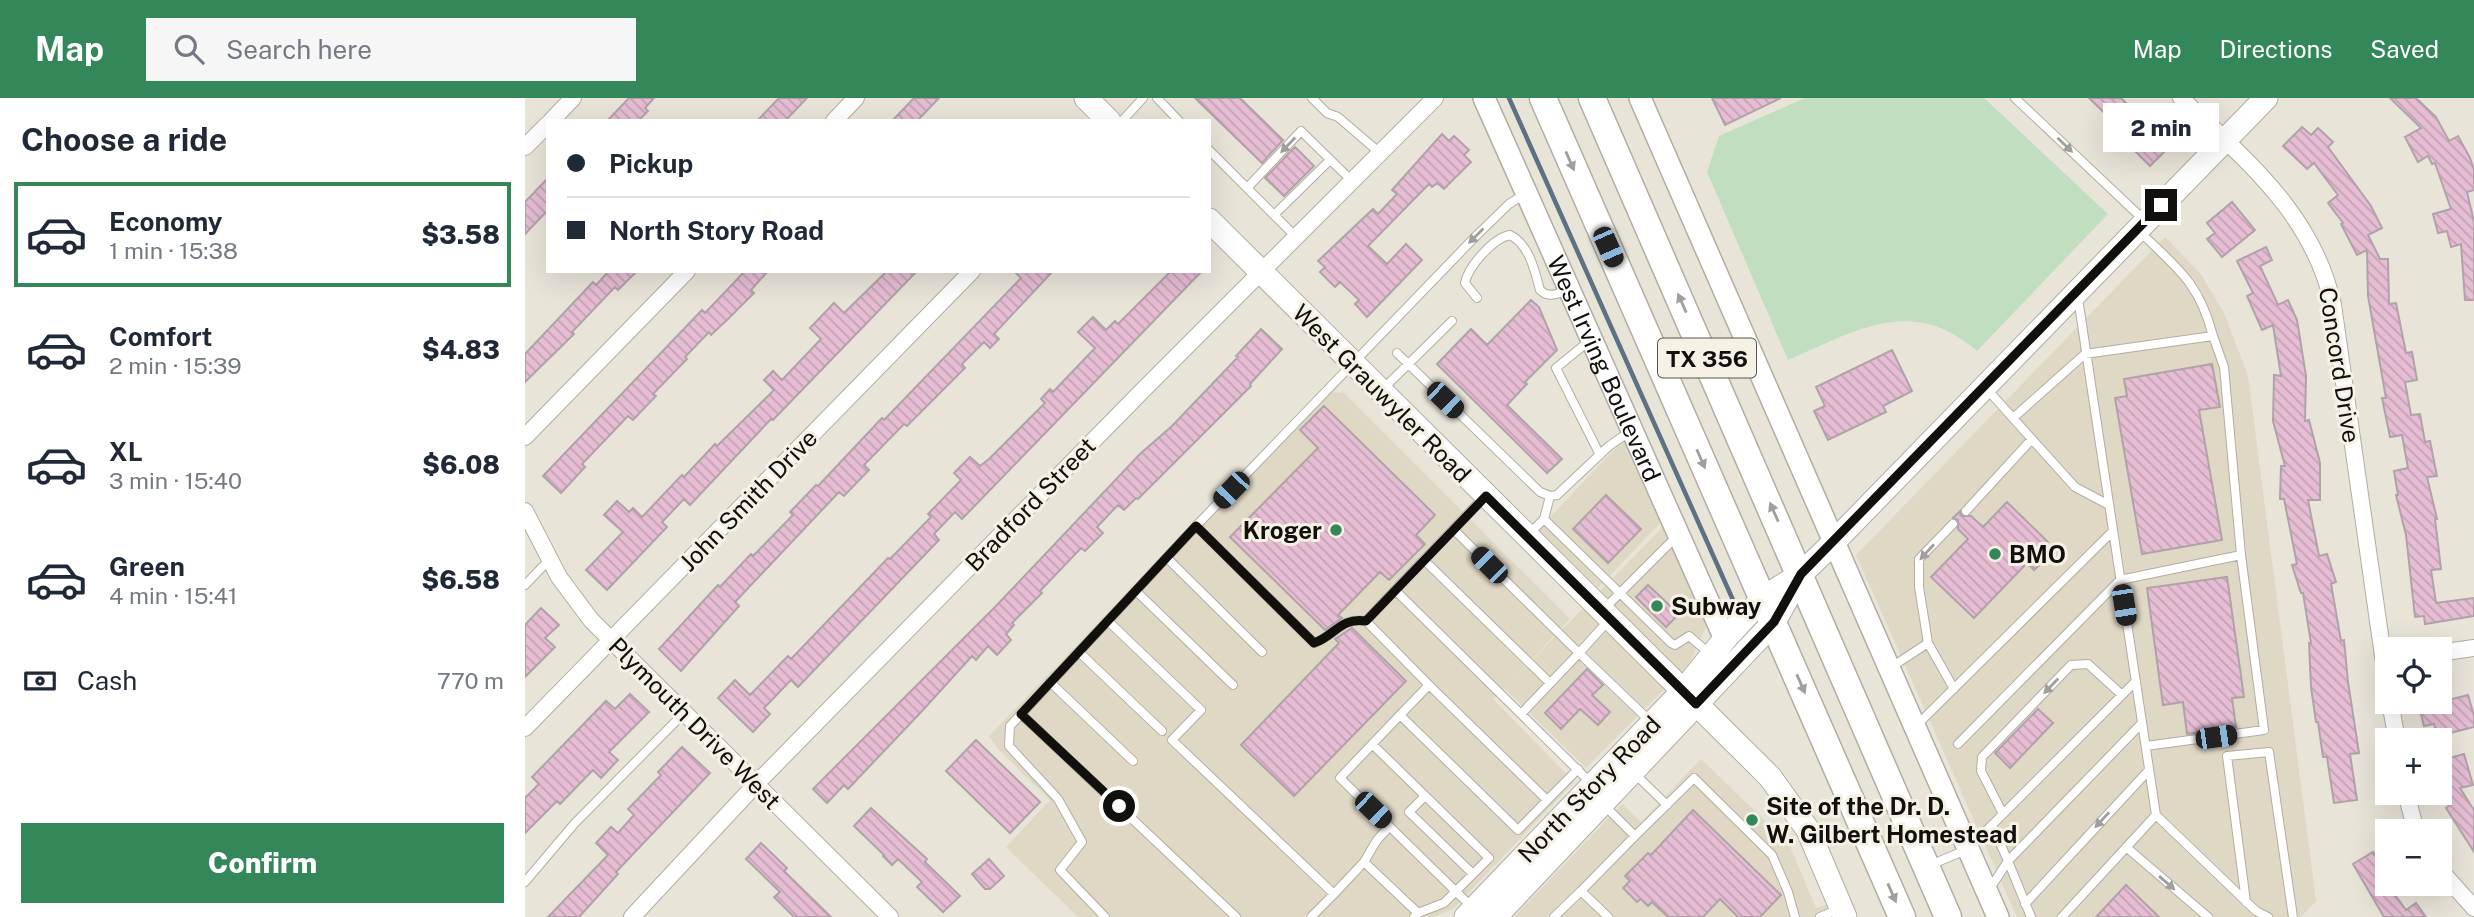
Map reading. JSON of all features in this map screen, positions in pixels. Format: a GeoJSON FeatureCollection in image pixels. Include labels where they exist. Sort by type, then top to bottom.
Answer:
{"type":"FeatureCollection","features":[{"type":"Feature","properties":{"kind":"main road"},"geometry":{"type":"LineString","coordinates":[[1086,98],[1107,119]]}},
{"type":"Feature","properties":{"kind":"main road","name":"West Irving Boulevard"},"geometry":{"type":"LineString","coordinates":[[1543,98],[1902,917]]}},
{"type":"Feature","properties":{"kind":"main road","name":"TX 356"},"geometry":{"type":"LineString","coordinates":[[1593,98],[1948,917]]}},
{"type":"Feature","properties":{"kind":"main road","name":"North Story Road"},"geometry":{"type":"LineString","coordinates":[[1591,786],[1633,771],[1690,698],[1718,647],[1763,597],[1801,574],[2266,98]]}},
{"type":"Feature","properties":{"kind":"main road","name":"West Grauwyler Road"},"geometry":{"type":"LineString","coordinates":[[1211,222],[1770,777],[1808,830],[1843,913]]}},
{"type":"Feature","properties":{"kind":"main road","name":"North Story Road"},"geometry":{"type":"LineString","coordinates":[[1479,915],[1591,786],[1652,723],[1690,698],[1774,622],[1801,574]]}},
{"type":"Feature","properties":{"kind":"street"},"geometry":{"type":"LineString","coordinates":[[552,119],[573,98]]}},
{"type":"Feature","properties":{"kind":"street"},"geometry":{"type":"LineString","coordinates":[[836,119],[856,98]]}},
{"type":"Feature","properties":{"kind":"street","name":"Bradford Street"},"geometry":{"type":"LineString","coordinates":[[632,917],[757,783],[1144,389],[1436,98]]}},
{"type":"Feature","properties":{"kind":"street","name":"West Irving Boulevard"},"geometry":{"type":"LineString","coordinates":[[1484,98],[1678,534],[1718,647]]}},
{"type":"Feature","properties":{"kind":"street"},"geometry":{"type":"LineString","coordinates":[[1640,98],[1998,917]]}},
{"type":"Feature","properties":{"kind":"street","name":"Concord Drive"},"geometry":{"type":"LineString","coordinates":[[2181,98],[2264,177],[2281,198],[2313,248],[2330,289],[2381,637]]}},
{"type":"Feature","properties":{"kind":"street"},"geometry":{"type":"LineString","coordinates":[[525,147],[546,125]]}},
{"type":"Feature","properties":{"kind":"street"},"geometry":{"type":"LineString","coordinates":[[525,438],[685,273]]}},
{"type":"Feature","properties":{"kind":"street","name":"John Smith Drive"},"geometry":{"type":"LineString","coordinates":[[525,728],[970,273]]}},
{"type":"Feature","properties":{"kind":"street","name":"Plymouth Drive West"},"geometry":{"type":"LineString","coordinates":[[525,511],[549,560],[579,606],[890,917]]}},
{"type":"Feature","properties":{"kind":"street"},"geometry":{"type":"LineString","coordinates":[[2452,651],[2474,648]]}},
{"type":"Feature","properties":{"kind":"street"},"geometry":{"type":"LineString","coordinates":[[2452,883],[2474,908]]}},
{"type":"Feature","properties":{"kind":"lane"},"geometry":{"type":"LineString","coordinates":[[1124,119],[1143,98]]}},
{"type":"Feature","properties":{"kind":"lane"},"geometry":{"type":"LineString","coordinates":[[1157,98],[1177,119]]}},
{"type":"Feature","properties":{"kind":"lane"},"geometry":{"type":"LineString","coordinates":[[1312,98],[1327,113],[1338,117],[1380,153]]}},
{"type":"Feature","properties":{"kind":"lane"},"geometry":{"type":"LineString","coordinates":[[2015,98],[2141,226],[2189,279],[2206,311],[2224,367],[2241,555],[2264,730],[2145,746]]}},
{"type":"Feature","properties":{"kind":"lane"},"geometry":{"type":"LineString","coordinates":[[1247,188],[1301,131],[1352,181]]}},
{"type":"Feature","properties":{"kind":"lane"},"geometry":{"type":"LineString","coordinates":[[1211,152],[1296,237]]}},
{"type":"Feature","properties":{"kind":"lane"},"geometry":{"type":"LineString","coordinates":[[1274,215],[1330,160]]}},
{"type":"Feature","properties":{"kind":"lane"},"geometry":{"type":"LineString","coordinates":[[1105,917],[1060,870],[1082,842],[1058,799],[1009,747],[1010,726],[1196,526],[1353,363],[1509,204],[1528,193]]}},
{"type":"Feature","properties":{"kind":"lane"},"geometry":{"type":"LineString","coordinates":[[1478,298],[1465,283],[1467,273],[1497,239],[1510,236],[1520,240],[1544,294],[1552,295],[1569,290]]}},
{"type":"Feature","properties":{"kind":"lane"},"geometry":{"type":"LineString","coordinates":[[2077,292],[2156,816],[2246,902],[2268,917]]}},
{"type":"Feature","properties":{"kind":"lane"},"geometry":{"type":"LineString","coordinates":[[1381,391],[1452,321]]}},
{"type":"Feature","properties":{"kind":"lane"},"geometry":{"type":"LineString","coordinates":[[2013,418],[2085,354],[2213,336]]}},
{"type":"Feature","properties":{"kind":"lane"},"geometry":{"type":"LineString","coordinates":[[1591,339],[1556,368],[1600,455]]}},
{"type":"Feature","properties":{"kind":"lane"},"geometry":{"type":"LineString","coordinates":[[1397,353],[1540,492],[1550,496],[1557,495],[1632,430]]}},
{"type":"Feature","properties":{"kind":"lane"},"geometry":{"type":"LineString","coordinates":[[1985,387],[2075,487],[2109,505]]}},
{"type":"Feature","properties":{"kind":"lane"},"geometry":{"type":"LineString","coordinates":[[1966,511],[2032,439]]}},
{"type":"Feature","properties":{"kind":"lane"},"geometry":{"type":"LineString","coordinates":[[1366,621],[1486,496]]}},
{"type":"Feature","properties":{"kind":"lane"},"geometry":{"type":"LineString","coordinates":[[1527,536],[1544,519],[1550,496]]}},
{"type":"Feature","properties":{"kind":"lane"},"geometry":{"type":"LineString","coordinates":[[1544,519],[1671,643],[1675,645],[1689,636],[1718,647]]}},
{"type":"Feature","properties":{"kind":"lane"},"geometry":{"type":"LineString","coordinates":[[1953,524],[1919,559],[1919,587],[1929,643],[1954,689]]}},
{"type":"Feature","properties":{"kind":"lane"},"geometry":{"type":"LineString","coordinates":[[1196,526],[1314,643],[1354,619],[1366,621],[1547,800]]}},
{"type":"Feature","properties":{"kind":"lane"},"geometry":{"type":"LineString","coordinates":[[1454,529],[1652,723]]}},
{"type":"Feature","properties":{"kind":"lane"},"geometry":{"type":"LineString","coordinates":[[1915,727],[2113,531]]}},
{"type":"Feature","properties":{"kind":"lane"},"geometry":{"type":"LineString","coordinates":[[1521,714],[1579,653],[1619,593],[1678,534]]}},
{"type":"Feature","properties":{"kind":"lane"},"geometry":{"type":"LineString","coordinates":[[1958,744],[2120,580],[2241,555]]}},
{"type":"Feature","properties":{"kind":"lane"},"geometry":{"type":"LineString","coordinates":[[1167,558],[1262,652]]}},
{"type":"Feature","properties":{"kind":"lane"},"geometry":{"type":"LineString","coordinates":[[525,585],[549,560]]}},
{"type":"Feature","properties":{"kind":"lane"},"geometry":{"type":"LineString","coordinates":[[1424,560],[1550,683]]}},
{"type":"Feature","properties":{"kind":"lane"},"geometry":{"type":"LineString","coordinates":[[1395,590],[1521,714],[1635,836]]}},
{"type":"Feature","properties":{"kind":"lane"},"geometry":{"type":"LineString","coordinates":[[1136,591],[1233,685]]}},
{"type":"Feature","properties":{"kind":"lane"},"geometry":{"type":"LineString","coordinates":[[1108,621],[1201,710],[1172,740],[1333,894]]}},
{"type":"Feature","properties":{"kind":"lane"},"geometry":{"type":"LineString","coordinates":[[1889,669],[1929,643]]}},
{"type":"Feature","properties":{"kind":"lane"},"geometry":{"type":"LineString","coordinates":[[1079,652],[1163,731]]}},
{"type":"Feature","properties":{"kind":"lane"},"geometry":{"type":"LineString","coordinates":[[2003,814],[1981,771],[1982,757],[2071,665],[2088,664],[2122,695]]}},
{"type":"Feature","properties":{"kind":"lane"},"geometry":{"type":"LineString","coordinates":[[1926,867],[1968,849],[2136,681]]}},
{"type":"Feature","properties":{"kind":"lane"},"geometry":{"type":"LineString","coordinates":[[1051,682],[1133,761]]}},
{"type":"Feature","properties":{"kind":"lane"},"geometry":{"type":"LineString","coordinates":[[1429,685],[1339,778],[1479,915]]}},
{"type":"Feature","properties":{"kind":"lane"},"geometry":{"type":"LineString","coordinates":[[525,882],[575,823],[685,712]]}},
{"type":"Feature","properties":{"kind":"lane"},"geometry":{"type":"LineString","coordinates":[[1021,714],[1236,917]]}},
{"type":"Feature","properties":{"kind":"lane"},"geometry":{"type":"LineString","coordinates":[[1400,715],[1518,830],[1547,800],[1591,786]]}},
{"type":"Feature","properties":{"kind":"lane"},"geometry":{"type":"LineString","coordinates":[[1987,892],[2008,861],[2142,723]]}},
{"type":"Feature","properties":{"kind":"lane"},"geometry":{"type":"LineString","coordinates":[[1364,862],[1416,915],[1444,903],[1489,858],[1372,744]]}},
{"type":"Feature","properties":{"kind":"lane"},"geometry":{"type":"LineString","coordinates":[[2246,902],[2227,756],[2269,752],[2293,917]]}},
{"type":"Feature","properties":{"kind":"lane"},"geometry":{"type":"LineString","coordinates":[[2025,904],[2149,770]]}},
{"type":"Feature","properties":{"kind":"lane"},"geometry":{"type":"LineString","coordinates":[[1633,771],[1667,805]]}},
{"type":"Feature","properties":{"kind":"lane"},"geometry":{"type":"LineString","coordinates":[[1554,917],[1694,778],[1772,855],[1788,892],[1794,917]]}},
{"type":"Feature","properties":{"kind":"lane"},"geometry":{"type":"LineString","coordinates":[[1425,796],[1409,812],[1473,874]]}},
{"type":"Feature","properties":{"kind":"lane"},"geometry":{"type":"LineString","coordinates":[[2062,917],[2156,816]]}},
{"type":"Feature","properties":{"kind":"lane"},"geometry":{"type":"LineString","coordinates":[[1992,825],[2031,917]]}},
{"type":"Feature","properties":{"kind":"lane"},"geometry":{"type":"LineString","coordinates":[[1311,917],[1364,862],[1377,840],[1389,827]]}},
{"type":"Feature","properties":{"kind":"lane"},"geometry":{"type":"LineString","coordinates":[[2126,847],[2208,917]]}},
{"type":"Feature","properties":{"kind":"lane"},"geometry":{"type":"LineString","coordinates":[[1581,891],[1608,917]]}},
{"type":"Feature","properties":{"kind":"lane"},"geometry":{"type":"LineString","coordinates":[[1819,917],[1843,913]]}},
{"type":"Feature","properties":{"kind":"shaded area"},"geometry":{"type":"Polygon","coordinates":[[[2165,237],[2201,274],[2225,315],[2248,376],[2316,901],[2301,917],[2017,917],[1856,555],[2165,237]]]}},
{"type":"Feature","properties":{"kind":"shaded area"},"geometry":{"type":"Polygon","coordinates":[[[1320,393],[1344,393],[1570,619],[1517,675],[1664,526],[1708,623],[1689,664],[1586,768],[1504,688],[1493,699],[1574,782],[1453,909],[1434,917],[1078,917],[1006,847],[1050,800],[998,749],[989,736],[1320,393]]]}},
{"type":"Feature","properties":{"kind":"shaded area"},"geometry":{"type":"Polygon","coordinates":[[[1625,438],[1662,521],[1598,588],[1538,530],[1625,438]]]}},
{"type":"Feature","properties":{"kind":"shaded area"},"geometry":{"type":"Polygon","coordinates":[[[1701,759],[1789,844],[1816,908],[1828,904],[1833,917],[1514,917],[1622,804],[1641,822],[1701,759]]]}},
{"type":"Feature","properties":{"kind":"green space"},"geometry":{"type":"Polygon","coordinates":[[[1805,98],[1984,98],[2108,214],[1977,351],[1953,334],[1929,324],[1906,321],[1860,329],[1788,360],[1707,172],[1719,136],[1805,98]]]}},
{"type":"Feature","properties":{"kind":"building"},"geometry":{"type":"Polygon","coordinates":[[[629,98],[654,98],[645,108],[648,111],[640,119],[609,119],[629,98]]]}},
{"type":"Feature","properties":{"kind":"building"},"geometry":{"type":"Polygon","coordinates":[[[779,98],[807,98],[787,119],[759,119],[779,98]]]}},
{"type":"Feature","properties":{"kind":"building"},"geometry":{"type":"Polygon","coordinates":[[[914,98],[939,98],[919,119],[894,119],[914,98]]]}},
{"type":"Feature","properties":{"kind":"building"},"geometry":{"type":"Polygon","coordinates":[[[1195,98],[1240,98],[1283,140],[1262,163],[1195,98]]]}},
{"type":"Feature","properties":{"kind":"building"},"geometry":{"type":"Polygon","coordinates":[[[1712,98],[1781,98],[1725,125],[1712,98]]]}},
{"type":"Feature","properties":{"kind":"building"},"geometry":{"type":"Polygon","coordinates":[[[2089,98],[2121,98],[2170,146],[2150,166],[2125,141],[2129,137],[2089,98]]]}},
{"type":"Feature","properties":{"kind":"building"},"geometry":{"type":"Polygon","coordinates":[[[2390,98],[2416,98],[2436,117],[2449,141],[2458,136],[2470,158],[2474,170],[2474,190],[2467,192],[2474,222],[2474,300],[2465,300],[2461,244],[2451,247],[2447,231],[2438,233],[2433,214],[2451,209],[2435,163],[2432,164],[2428,156],[2418,162],[2405,137],[2421,128],[2390,98]]]}},
{"type":"Feature","properties":{"kind":"building"},"geometry":{"type":"Polygon","coordinates":[[[2302,127],[2311,135],[2318,128],[2333,142],[2328,147],[2371,206],[2382,228],[2368,235],[2380,259],[2388,259],[2389,304],[2396,303],[2406,353],[2412,352],[2417,380],[2405,382],[2411,415],[2420,414],[2425,442],[2430,441],[2437,476],[2427,477],[2437,519],[2441,569],[2431,570],[2436,603],[2474,598],[2474,616],[2425,624],[2424,616],[2415,617],[2406,535],[2396,495],[2394,471],[2408,468],[2402,435],[2390,437],[2382,398],[2386,398],[2368,296],[2367,250],[2357,255],[2341,224],[2343,223],[2328,203],[2338,195],[2314,163],[2307,169],[2283,146],[2302,127]]]}},
{"type":"Feature","properties":{"kind":"building"},"geometry":{"type":"Polygon","coordinates":[[[1442,134],[1449,141],[1454,136],[1469,150],[1464,155],[1471,162],[1444,189],[1437,183],[1432,187],[1429,184],[1368,246],[1387,264],[1406,244],[1422,260],[1367,317],[1355,304],[1359,300],[1340,282],[1335,287],[1320,272],[1325,267],[1318,261],[1373,209],[1378,214],[1397,194],[1392,190],[1442,134]]]}},
{"type":"Feature","properties":{"kind":"building"},"geometry":{"type":"Polygon","coordinates":[[[1295,147],[1314,166],[1284,196],[1265,178],[1295,147]]]}},
{"type":"Feature","properties":{"kind":"building"},"geometry":{"type":"Polygon","coordinates":[[[546,180],[546,212],[525,234],[525,202],[546,180]]]}},
{"type":"Feature","properties":{"kind":"building"},"geometry":{"type":"Polygon","coordinates":[[[2232,202],[2255,230],[2222,257],[2207,239],[2215,233],[2207,223],[2232,202]]]}},
{"type":"Feature","properties":{"kind":"building"},"geometry":{"type":"Polygon","coordinates":[[[2266,247],[2272,260],[2260,266],[2278,305],[2288,300],[2297,320],[2306,376],[2305,421],[2309,420],[2320,463],[2320,500],[2308,500],[2319,556],[2327,554],[2336,582],[2331,584],[2341,641],[2344,640],[2359,753],[2350,754],[2357,800],[2334,803],[2327,757],[2323,757],[2311,687],[2311,643],[2303,593],[2292,565],[2297,564],[2284,499],[2280,499],[2281,466],[2285,466],[2273,421],[2274,375],[2281,376],[2273,325],[2262,330],[2247,296],[2253,293],[2237,261],[2266,247]]]}},
{"type":"Feature","properties":{"kind":"building"},"geometry":{"type":"Polygon","coordinates":[[[607,273],[635,273],[618,290],[615,287],[572,332],[574,334],[525,382],[525,354],[593,282],[596,285],[607,273]]]}},
{"type":"Feature","properties":{"kind":"building"},"geometry":{"type":"Polygon","coordinates":[[[743,273],[766,273],[751,290],[754,293],[711,335],[709,332],[653,394],[656,396],[633,420],[628,416],[582,464],[585,467],[561,493],[543,476],[702,310],[705,313],[743,273]]]}},
{"type":"Feature","properties":{"kind":"building"},"geometry":{"type":"Polygon","coordinates":[[[885,273],[915,273],[690,505],[684,499],[662,522],[667,527],[607,590],[586,570],[623,532],[604,515],[617,501],[629,512],[633,508],[642,517],[682,475],[684,477],[715,444],[717,446],[774,390],[764,380],[773,371],[782,380],[821,339],[810,328],[834,303],[844,313],[885,273]]]}},
{"type":"Feature","properties":{"kind":"building"},"geometry":{"type":"Polygon","coordinates":[[[1016,273],[1051,273],[994,334],[999,339],[990,348],[984,342],[962,364],[965,368],[864,465],[869,470],[844,496],[839,492],[735,602],[739,606],[681,671],[659,649],[718,585],[720,587],[751,554],[753,556],[793,515],[790,512],[816,485],[818,486],[882,418],[884,420],[1021,278],[1016,273]]]}},
{"type":"Feature","properties":{"kind":"building"},"geometry":{"type":"Polygon","coordinates":[[[1169,273],[1200,273],[962,519],[955,512],[934,534],[939,540],[798,687],[791,680],[764,708],[770,714],[753,732],[718,698],[735,680],[750,695],[788,656],[791,659],[931,517],[928,514],[961,480],[954,473],[970,457],[980,466],[1045,403],[1041,399],[1050,389],[1053,392],[1095,348],[1078,332],[1093,317],[1106,330],[1115,321],[1118,324],[1169,273]]]}},
{"type":"Feature","properties":{"kind":"building"},"geometry":{"type":"Polygon","coordinates":[[[1531,300],[1539,307],[1557,350],[1525,382],[1527,384],[1507,405],[1562,459],[1547,473],[1437,364],[1471,329],[1487,345],[1531,300]]]}},
{"type":"Feature","properties":{"kind":"building"},"geometry":{"type":"Polygon","coordinates":[[[1261,329],[1282,349],[1251,386],[1138,499],[1124,510],[1118,505],[1097,527],[1103,533],[1085,551],[1081,548],[1012,623],[1014,625],[1006,634],[1011,640],[997,655],[988,646],[976,660],[972,656],[848,789],[844,785],[827,803],[813,789],[995,607],[1140,454],[1172,426],[1261,329]]]}},
{"type":"Feature","properties":{"kind":"building"},"geometry":{"type":"Polygon","coordinates":[[[1892,350],[1912,391],[1883,406],[1886,412],[1828,440],[1814,411],[1825,406],[1816,387],[1892,350]]]}},
{"type":"Feature","properties":{"kind":"building"},"geometry":{"type":"Polygon","coordinates":[[[2212,364],[2220,407],[2199,410],[2222,540],[2142,554],[2115,398],[2127,396],[2124,379],[2212,364]]]}},
{"type":"Feature","properties":{"kind":"building"},"geometry":{"type":"Polygon","coordinates":[[[1324,406],[1435,515],[1416,535],[1425,544],[1389,580],[1380,572],[1338,615],[1342,618],[1325,630],[1230,537],[1318,448],[1300,430],[1324,406]]]}},
{"type":"Feature","properties":{"kind":"building"},"geometry":{"type":"Polygon","coordinates":[[[1606,495],[1641,529],[1608,563],[1573,529],[1606,495]]]}},
{"type":"Feature","properties":{"kind":"building"},"geometry":{"type":"Polygon","coordinates":[[[2007,502],[2048,542],[2037,553],[2045,560],[2034,570],[2027,563],[1974,618],[1931,577],[1968,539],[1958,529],[1958,520],[1953,518],[1960,511],[1962,516],[1971,516],[1983,527],[2007,502]]]}},
{"type":"Feature","properties":{"kind":"building"},"geometry":{"type":"Polygon","coordinates":[[[2227,577],[2244,697],[2232,698],[2236,727],[2187,734],[2183,702],[2163,705],[2147,588],[2227,577]]]}},
{"type":"Feature","properties":{"kind":"building","name":"Subway"},"geometry":{"type":"Polygon","coordinates":[[[1648,585],[1679,614],[1666,627],[1636,597],[1648,585]]]}},
{"type":"Feature","properties":{"kind":"building"},"geometry":{"type":"Polygon","coordinates":[[[541,608],[559,625],[545,638],[555,647],[525,677],[525,625],[541,608]]]}},
{"type":"Feature","properties":{"kind":"building"},"geometry":{"type":"Polygon","coordinates":[[[1352,628],[1406,681],[1294,796],[1241,745],[1339,643],[1335,639],[1352,628]]]}},
{"type":"Feature","properties":{"kind":"building"},"geometry":{"type":"Polygon","coordinates":[[[1587,669],[1603,685],[1592,695],[1610,712],[1598,725],[1580,709],[1561,729],[1545,713],[1587,669]]]}},
{"type":"Feature","properties":{"kind":"building"},"geometry":{"type":"Polygon","coordinates":[[[630,694],[649,712],[609,752],[618,760],[601,778],[593,770],[560,804],[557,801],[525,833],[525,798],[539,784],[532,777],[606,701],[615,709],[630,694]]]}},
{"type":"Feature","properties":{"kind":"building"},"geometry":{"type":"Polygon","coordinates":[[[2468,695],[2474,727],[2452,732],[2452,728],[2435,728],[2434,724],[2424,726],[2421,714],[2452,714],[2452,699],[2468,695]]]}},
{"type":"Feature","properties":{"kind":"building"},"geometry":{"type":"Polygon","coordinates":[[[2038,709],[2053,723],[2010,768],[1995,753],[2038,709]]]}},
{"type":"Feature","properties":{"kind":"building"},"geometry":{"type":"Polygon","coordinates":[[[976,740],[1040,802],[1010,833],[946,771],[976,740]]]}},
{"type":"Feature","properties":{"kind":"building"},"geometry":{"type":"Polygon","coordinates":[[[682,747],[710,773],[616,872],[618,874],[579,917],[548,917],[608,855],[596,843],[611,827],[618,833],[634,815],[628,809],[661,775],[658,772],[682,747]]]}},
{"type":"Feature","properties":{"kind":"building"},"geometry":{"type":"Polygon","coordinates":[[[2464,754],[2473,785],[2460,788],[2474,810],[2474,852],[2446,808],[2452,805],[2452,757],[2464,754]]]}},
{"type":"Feature","properties":{"kind":"building"},"geometry":{"type":"Polygon","coordinates":[[[871,808],[927,859],[925,862],[960,896],[943,912],[917,887],[922,882],[898,859],[892,865],[854,826],[871,808]]]}},
{"type":"Feature","properties":{"kind":"building"},"geometry":{"type":"Polygon","coordinates":[[[1693,810],[1781,895],[1760,917],[1738,917],[1720,899],[1703,917],[1668,917],[1652,902],[1648,906],[1641,899],[1637,902],[1623,888],[1630,881],[1625,876],[1648,853],[1651,855],[1693,810]]]}},
{"type":"Feature","properties":{"kind":"building"},"geometry":{"type":"Polygon","coordinates":[[[761,843],[787,868],[784,871],[831,917],[794,917],[774,897],[780,892],[746,859],[761,843]]]}},
{"type":"Feature","properties":{"kind":"building"},"geometry":{"type":"Polygon","coordinates":[[[2373,852],[2375,896],[2396,896],[2406,910],[2416,903],[2426,917],[2384,917],[2353,864],[2373,852]]]}},
{"type":"Feature","properties":{"kind":"building"},"geometry":{"type":"Polygon","coordinates":[[[989,859],[1004,876],[990,889],[985,889],[972,874],[989,859]]]}},
{"type":"Feature","properties":{"kind":"building"},"geometry":{"type":"Polygon","coordinates":[[[2126,885],[2159,917],[2096,917],[2126,885]]]}},
{"type":"Feature","properties":{"kind":"waterway"},"geometry":{"type":"LineString","coordinates":[[1509,98],[1733,600]]}},
{"type":"Feature","properties":{"kind":"place","name":"Kroger"},"geometry":{"type":"Point","coordinates":[1336,530]}},
{"type":"Feature","properties":{"kind":"place","name":"BMO"},"geometry":{"type":"Point","coordinates":[1995,554]}},
{"type":"Feature","properties":{"kind":"place","name":"Subway"},"geometry":{"type":"Point","coordinates":[1657,606]}},
{"type":"Feature","properties":{"kind":"place","name":"Site of the Dr. D. W. Gilbert Homestead"},"geometry":{"type":"Point","coordinates":[1752,820]}},
{"type":"Feature","properties":{"kind":"route"},"geometry":{"type":"LineString","coordinates":[[1119,806],[1021,714],[1196,526],[1314,643],[1354,619],[1366,621],[1486,496],[1696,704],[1774,622],[1801,574],[2161,205]]}}]}
